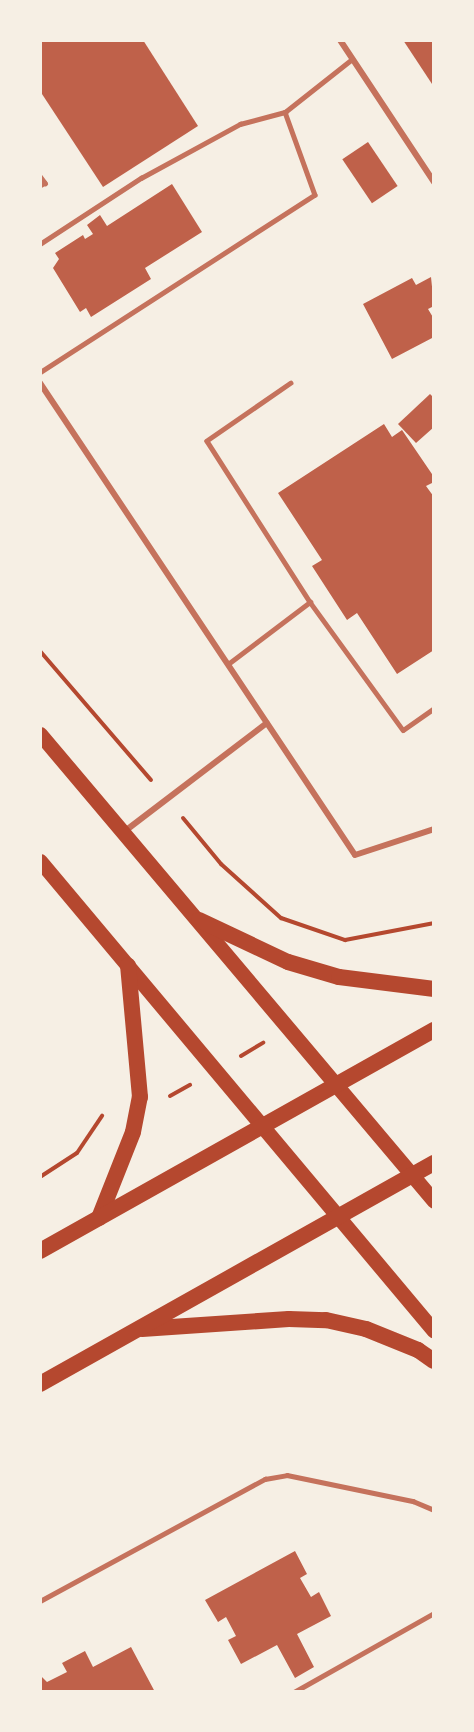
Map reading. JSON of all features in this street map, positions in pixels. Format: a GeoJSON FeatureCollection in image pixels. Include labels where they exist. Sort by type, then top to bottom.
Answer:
{"type":"FeatureCollection","features":[{"type":"Feature","properties":{"kind":"highway"},"geometry":{"type":"LineString","coordinates":[[199,920],[288,962],[339,977],[434,989]]}},
{"type":"Feature","properties":{"kind":"highway"},"geometry":{"type":"LineString","coordinates":[[99,1218],[133,1132],[140,1097],[128,966]]}},
{"type":"Feature","properties":{"kind":"highway"},"geometry":{"type":"LineString","coordinates":[[40,1251],[434,1030]]}},
{"type":"Feature","properties":{"kind":"highway"},"geometry":{"type":"LineString","coordinates":[[40,1384],[434,1163]]}},
{"type":"Feature","properties":{"kind":"highway"},"geometry":{"type":"LineString","coordinates":[[138,1330],[289,1319],[326,1320],[366,1329],[418,1350],[434,1361]]}},
{"type":"Feature","properties":{"kind":"main road"},"geometry":{"type":"LineString","coordinates":[[40,734],[125,831],[434,1201]]}},
{"type":"Feature","properties":{"kind":"main road"},"geometry":{"type":"LineString","coordinates":[[40,861],[434,1331]]}},
{"type":"Feature","properties":{"kind":"street"},"geometry":{"type":"LineString","coordinates":[[340,40],[434,182]]}},
{"type":"Feature","properties":{"kind":"street"},"geometry":{"type":"LineString","coordinates":[[40,383],[355,855],[434,829]]}},
{"type":"Feature","properties":{"kind":"street"},"geometry":{"type":"LineString","coordinates":[[125,831],[267,723]]}},
{"type":"Feature","properties":{"kind":"lane"},"geometry":{"type":"LineString","coordinates":[[40,244],[141,178],[240,124],[285,112],[352,59]]}},
{"type":"Feature","properties":{"kind":"lane"},"geometry":{"type":"LineString","coordinates":[[40,374],[315,195],[285,112]]}},
{"type":"Feature","properties":{"kind":"lane"},"geometry":{"type":"LineString","coordinates":[[40,176],[45,183],[40,186]]}},
{"type":"Feature","properties":{"kind":"lane"},"geometry":{"type":"LineString","coordinates":[[291,383],[207,441],[310,602],[403,730],[434,708]]}},
{"type":"Feature","properties":{"kind":"lane"},"geometry":{"type":"LineString","coordinates":[[228,664],[310,602]]}},
{"type":"Feature","properties":{"kind":"lane"},"geometry":{"type":"LineString","coordinates":[[40,1601],[265,1479],[287,1475],[413,1501],[434,1510]]}},
{"type":"Feature","properties":{"kind":"lane"},"geometry":{"type":"LineString","coordinates":[[294,1692],[434,1613]]}},
{"type":"Feature","properties":{"kind":"path"},"geometry":{"type":"LineString","coordinates":[[40,651],[110,729]]}},
{"type":"Feature","properties":{"kind":"path"},"geometry":{"type":"LineString","coordinates":[[221,864],[281,918],[345,940],[434,923]]}},
{"type":"Feature","properties":{"kind":"path"},"geometry":{"type":"LineString","coordinates":[[339,977],[345,940]]}},
{"type":"Feature","properties":{"kind":"path"},"geometry":{"type":"LineString","coordinates":[[40,1177],[77,1153],[91,1136],[110,1095],[166,1098],[288,1028]]}},
{"type":"Feature","properties":{"kind":"building"},"geometry":{"type":"Polygon","coordinates":[[[40,40],[143,40],[198,126],[103,187],[40,91],[40,40]]]}},
{"type":"Feature","properties":{"kind":"building"},"geometry":{"type":"Polygon","coordinates":[[[403,40],[434,40],[434,87],[403,40]]]}},
{"type":"Feature","properties":{"kind":"building"},"geometry":{"type":"Polygon","coordinates":[[[368,142],[398,186],[372,203],[342,159],[368,142]]]}},
{"type":"Feature","properties":{"kind":"building"},"geometry":{"type":"Polygon","coordinates":[[[172,184],[202,232],[145,268],[151,279],[91,317],[86,308],[80,312],[53,268],[59,259],[55,253],[83,235],[85,239],[93,234],[87,225],[100,215],[107,226],[172,184]]]}},
{"type":"Feature","properties":{"kind":"building"},"geometry":{"type":"Polygon","coordinates":[[[431,277],[434,306],[428,309],[434,319],[434,337],[392,359],[363,304],[412,278],[416,285],[431,277]]]}},
{"type":"Feature","properties":{"kind":"building"},"geometry":{"type":"Polygon","coordinates":[[[430,394],[434,398],[434,427],[416,443],[398,424],[430,394]]]}},
{"type":"Feature","properties":{"kind":"building"},"geometry":{"type":"Polygon","coordinates":[[[384,424],[392,437],[402,430],[434,477],[434,482],[426,486],[434,497],[434,650],[397,674],[357,613],[347,620],[312,566],[322,560],[278,493],[384,424]]]}},
{"type":"Feature","properties":{"kind":"building"},"geometry":{"type":"Polygon","coordinates":[[[295,1551],[307,1574],[300,1578],[311,1597],[319,1592],[331,1616],[297,1634],[314,1667],[295,1678],[277,1645],[241,1664],[228,1640],[236,1636],[226,1617],[218,1622],[205,1600],[295,1551]]]}},
{"type":"Feature","properties":{"kind":"building"},"geometry":{"type":"Polygon","coordinates":[[[131,1647],[155,1692],[40,1692],[40,1675],[47,1682],[67,1672],[62,1663],[85,1651],[93,1667],[131,1647]]]}}]}
